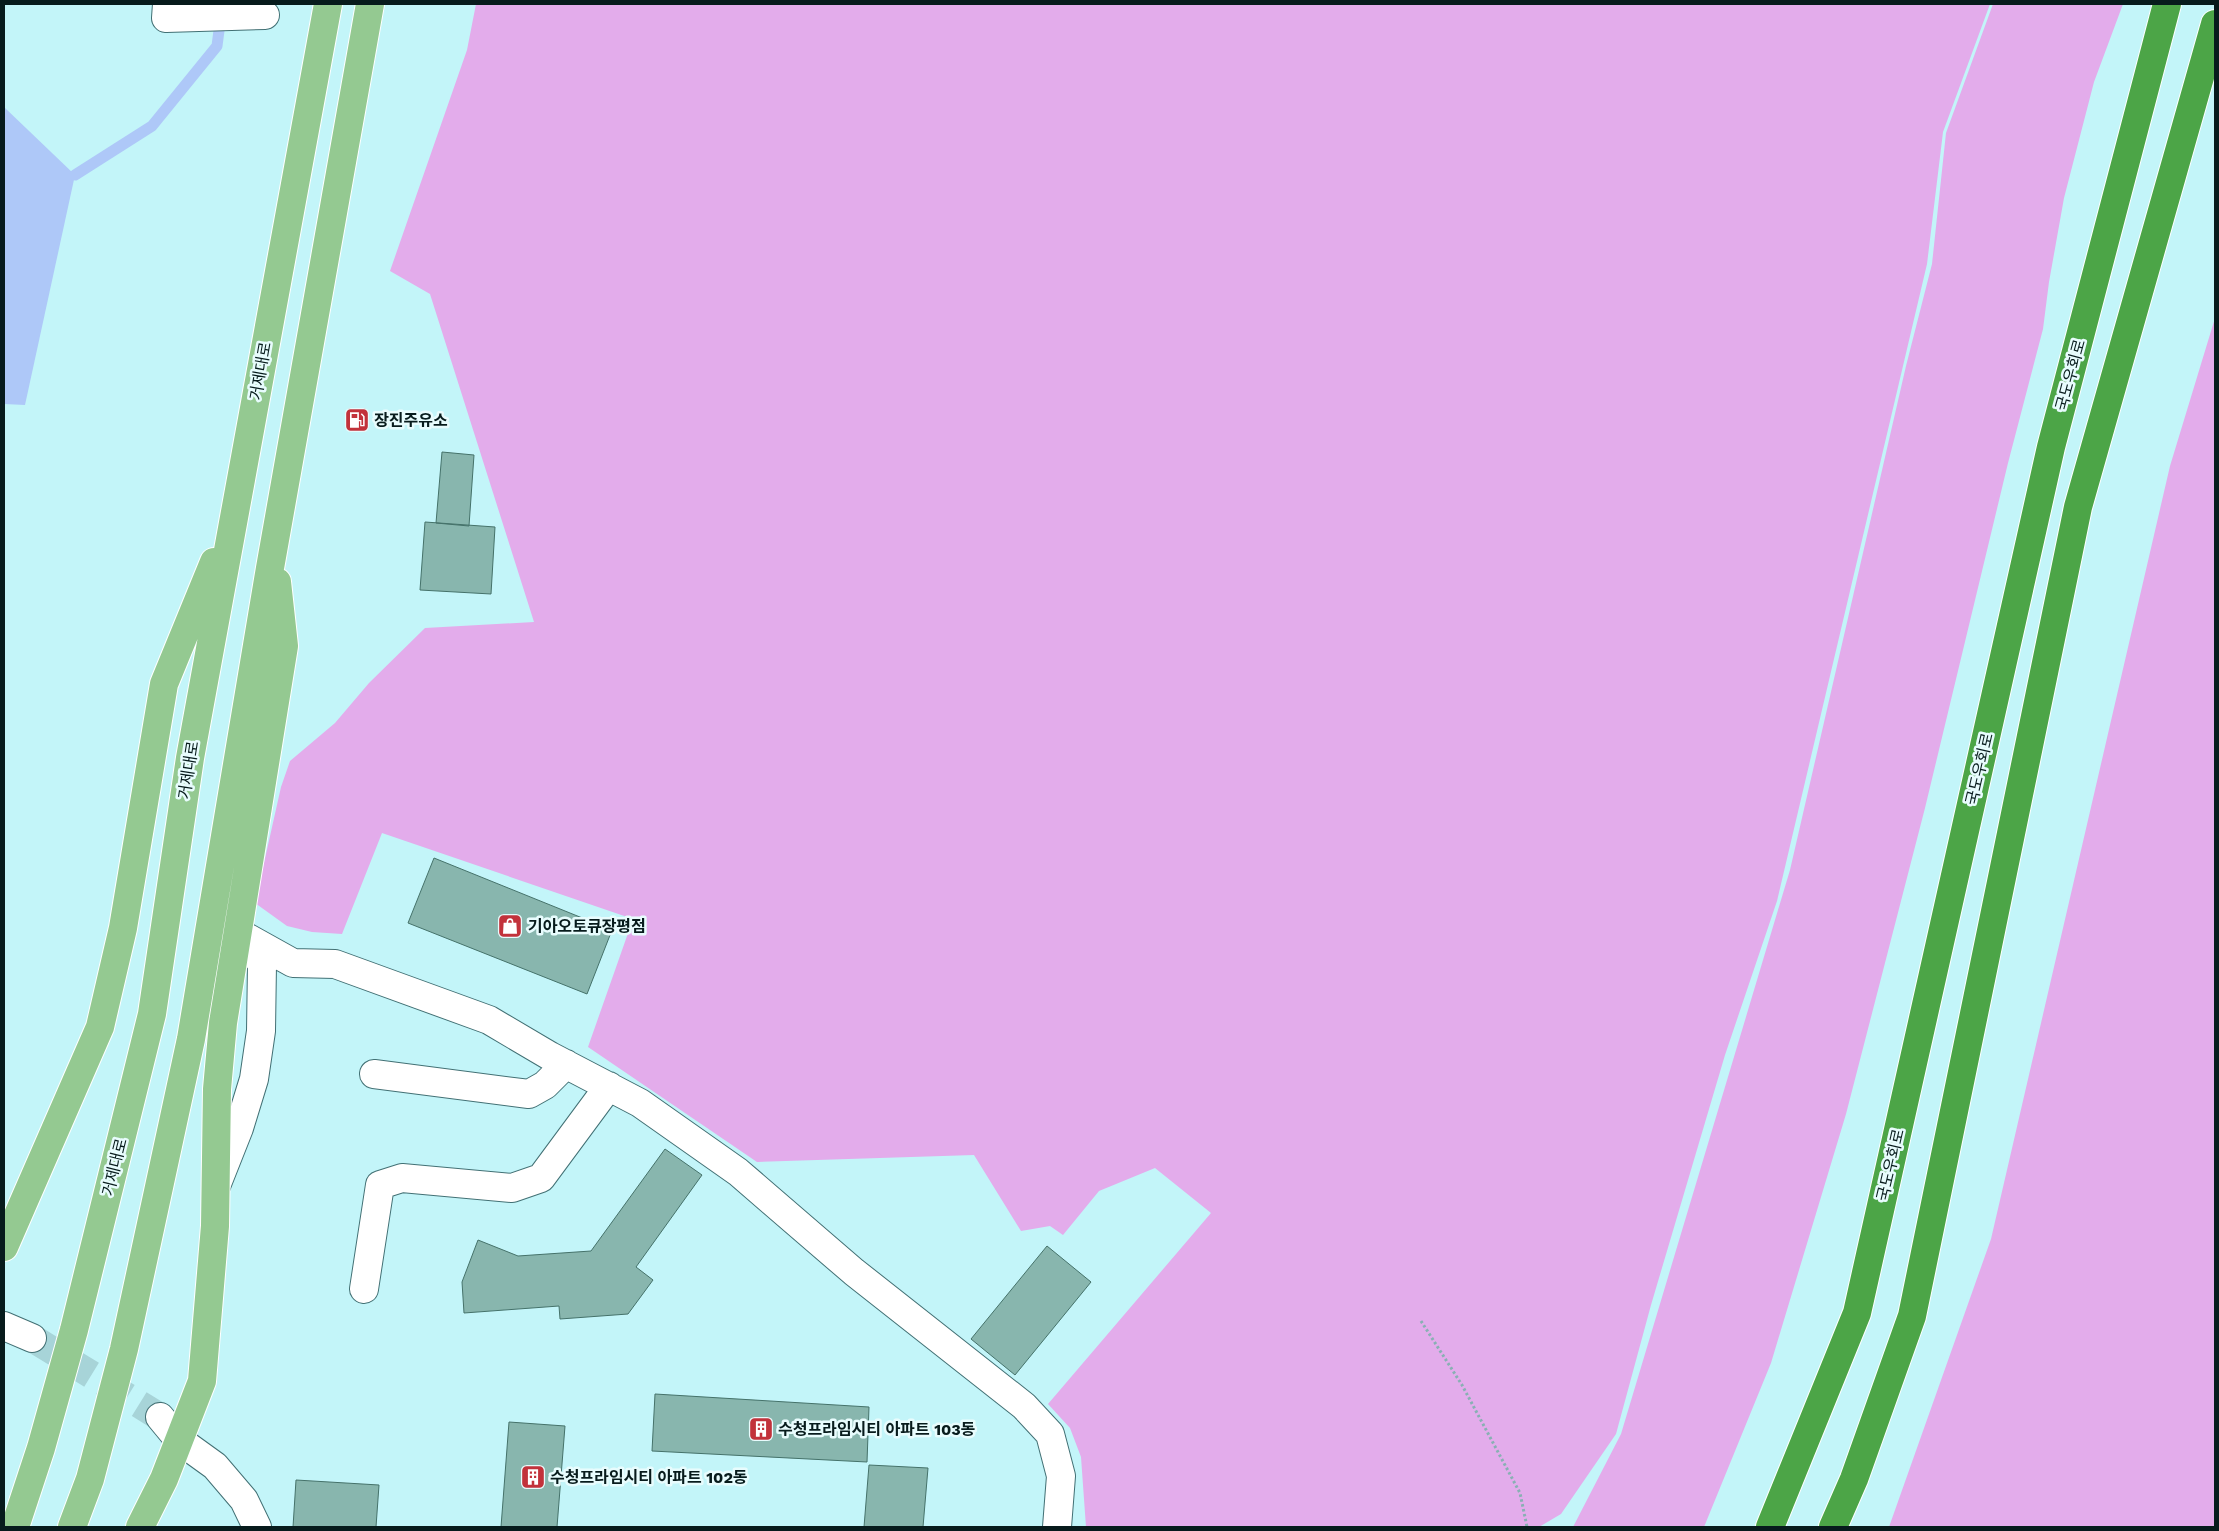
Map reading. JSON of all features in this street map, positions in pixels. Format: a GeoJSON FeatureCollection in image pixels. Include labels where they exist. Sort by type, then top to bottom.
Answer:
{"type":"FeatureCollection","features":[{"type":"Feature","properties":{"kind":"highway","name":"국도우회로"},"geometry":{"type":"LineString","coordinates":[[1770,1527],[1857,1313],[2051,447],[2167,4]]}},
{"type":"Feature","properties":{"kind":"highway"},"geometry":{"type":"LineString","coordinates":[[1833,1527],[1854,1479],[1912,1316],[2078,507],[2215,24]]}},
{"type":"Feature","properties":{"kind":"main road","name":"거제대로"},"geometry":{"type":"LineString","coordinates":[[16,1527],[41,1448],[74,1330],[152,1014],[190,758],[328,4]]}},
{"type":"Feature","properties":{"kind":"main road"},"geometry":{"type":"LineString","coordinates":[[72,1527],[90,1478],[124,1349],[189,1048],[273,550],[370,4]]}},
{"type":"Feature","properties":{"kind":"main road"},"geometry":{"type":"LineString","coordinates":[[4,1247],[100,1027],[123,928],[164,684],[235,510]]}},
{"type":"Feature","properties":{"kind":"main road"},"geometry":{"type":"LineString","coordinates":[[140,1527],[164,1479],[202,1382],[215,1226],[218,1080],[224,1024],[284,646],[273,550]]}},
{"type":"Feature","properties":{"kind":"street"},"geometry":{"type":"LineString","coordinates":[[166,4],[166,18],[265,15]]}},
{"type":"Feature","properties":{"kind":"street"},"geometry":{"type":"LineString","coordinates":[[239,933],[293,963],[335,964],[489,1020],[640,1103],[738,1172],[854,1272],[1024,1406],[1050,1434],[1061,1476],[1057,1527]]}},
{"type":"Feature","properties":{"kind":"street"},"geometry":{"type":"LineString","coordinates":[[215,1190],[239,1128],[254,1079],[262,1031],[262,964],[239,933]]}},
{"type":"Feature","properties":{"kind":"street"},"geometry":{"type":"LineString","coordinates":[[374,1074],[529,1094],[545,1085],[566,1064]]}},
{"type":"Feature","properties":{"kind":"street"},"geometry":{"type":"LineString","coordinates":[[364,1289],[380,1185],[402,1178],[512,1188],[541,1178],[609,1086]]}},
{"type":"Feature","properties":{"kind":"street"},"geometry":{"type":"LineString","coordinates":[[4,1326],[32,1338]]}},
{"type":"Feature","properties":{"kind":"street"},"geometry":{"type":"LineString","coordinates":[[160,1417],[179,1440],[215,1466],[244,1500],[257,1527]]}},
{"type":"Feature","properties":{"kind":"path"},"geometry":{"type":"LineString","coordinates":[[1421,1321],[1462,1385],[1520,1493],[1527,1527]]}},
{"type":"Feature","properties":{"kind":"shaded area"},"geometry":{"type":"Polygon","coordinates":[[[476,4],[1990,4],[1943,132],[1927,264],[1777,901],[1725,1055],[1651,1305],[1616,1434],[1561,1514],[1539,1527],[1086,1527],[1081,1457],[1070,1428],[1048,1404],[1211,1213],[1155,1168],[1099,1191],[1063,1235],[1050,1226],[1021,1231],[974,1155],[757,1162],[588,1047],[633,919],[382,833],[342,934],[312,932],[287,926],[255,903],[281,787],[290,761],[335,723],[369,683],[425,628],[534,622],[430,294],[390,271],[467,50],[476,4]]]}},
{"type":"Feature","properties":{"kind":"shaded area"},"geometry":{"type":"Polygon","coordinates":[[[1993,4],[2123,4],[2094,82],[2064,198],[2049,282],[2043,329],[2008,463],[1925,808],[1846,1114],[1771,1363],[1704,1527],[1573,1527],[1621,1434],[1790,870],[1906,366],[1932,264],[1946,133],[1993,4]]]}},
{"type":"Feature","properties":{"kind":"shaded area"},"geometry":{"type":"Polygon","coordinates":[[[2215,318],[2215,1527],[1889,1527],[1991,1239],[2170,466],[2215,318]]]}},
{"type":"Feature","properties":{"kind":"water"},"geometry":{"type":"Polygon","coordinates":[[[4,107],[75,175],[25,405],[4,404],[4,107]]]}},
{"type":"Feature","properties":{"kind":"building"},"geometry":{"type":"Polygon","coordinates":[[[442,452],[474,455],[469,526],[436,523],[442,452]]]}},
{"type":"Feature","properties":{"kind":"building"},"geometry":{"type":"Polygon","coordinates":[[[425,522],[495,527],[491,594],[420,590],[425,522]]]}},
{"type":"Feature","properties":{"kind":"building","name":"기아오토큐장평점"},"geometry":{"type":"Polygon","coordinates":[[[434,858],[612,930],[587,994],[408,923],[434,858]]]}},
{"type":"Feature","properties":{"kind":"building"},"geometry":{"type":"Polygon","coordinates":[[[665,1149],[702,1175],[636,1267],[653,1280],[628,1314],[560,1319],[559,1306],[464,1313],[462,1282],[478,1240],[518,1256],[591,1251],[665,1149]]]}},
{"type":"Feature","properties":{"kind":"building"},"geometry":{"type":"Polygon","coordinates":[[[1047,1246],[1091,1282],[1015,1375],[971,1339],[1047,1246]]]}},
{"type":"Feature","properties":{"kind":"building","name":"수청프라임시티 아파트 103동"},"geometry":{"type":"Polygon","coordinates":[[[655,1394],[869,1407],[867,1462],[652,1451],[655,1394]]]}},
{"type":"Feature","properties":{"kind":"building","name":"수청프라임시티 아파트 102동"},"geometry":{"type":"Polygon","coordinates":[[[509,1422],[565,1426],[557,1527],[501,1527],[509,1422]]]}},
{"type":"Feature","properties":{"kind":"building","name":"수청프라임시티 아파트 103동"},"geometry":{"type":"Polygon","coordinates":[[[869,1465],[928,1468],[923,1527],[864,1527],[869,1465]]]}},
{"type":"Feature","properties":{"kind":"building"},"geometry":{"type":"Polygon","coordinates":[[[296,1480],[379,1485],[376,1527],[293,1527],[296,1480]]]}},
{"type":"Feature","properties":{"kind":"waterway"},"geometry":{"type":"LineString","coordinates":[[75,175],[152,126],[217,46],[221,15]]}},
{"type":"Feature","properties":{"kind":"tunnel"},"geometry":{"type":"LineString","coordinates":[[32,1338],[160,1417]]}},
{"type":"Feature","properties":{"kind":"place","name":"장진주유소"},"geometry":{"type":"Point","coordinates":[357,420]}},
{"type":"Feature","properties":{"kind":"place","name":"기아오토큐장평점"},"geometry":{"type":"Point","coordinates":[510,926]}},
{"type":"Feature","properties":{"kind":"place","name":"수청프라임시티 아파트 103동"},"geometry":{"type":"Point","coordinates":[761,1429]}},
{"type":"Feature","properties":{"kind":"place","name":"수청프라임시티 아파트 102동"},"geometry":{"type":"Point","coordinates":[533,1477]}}]}
